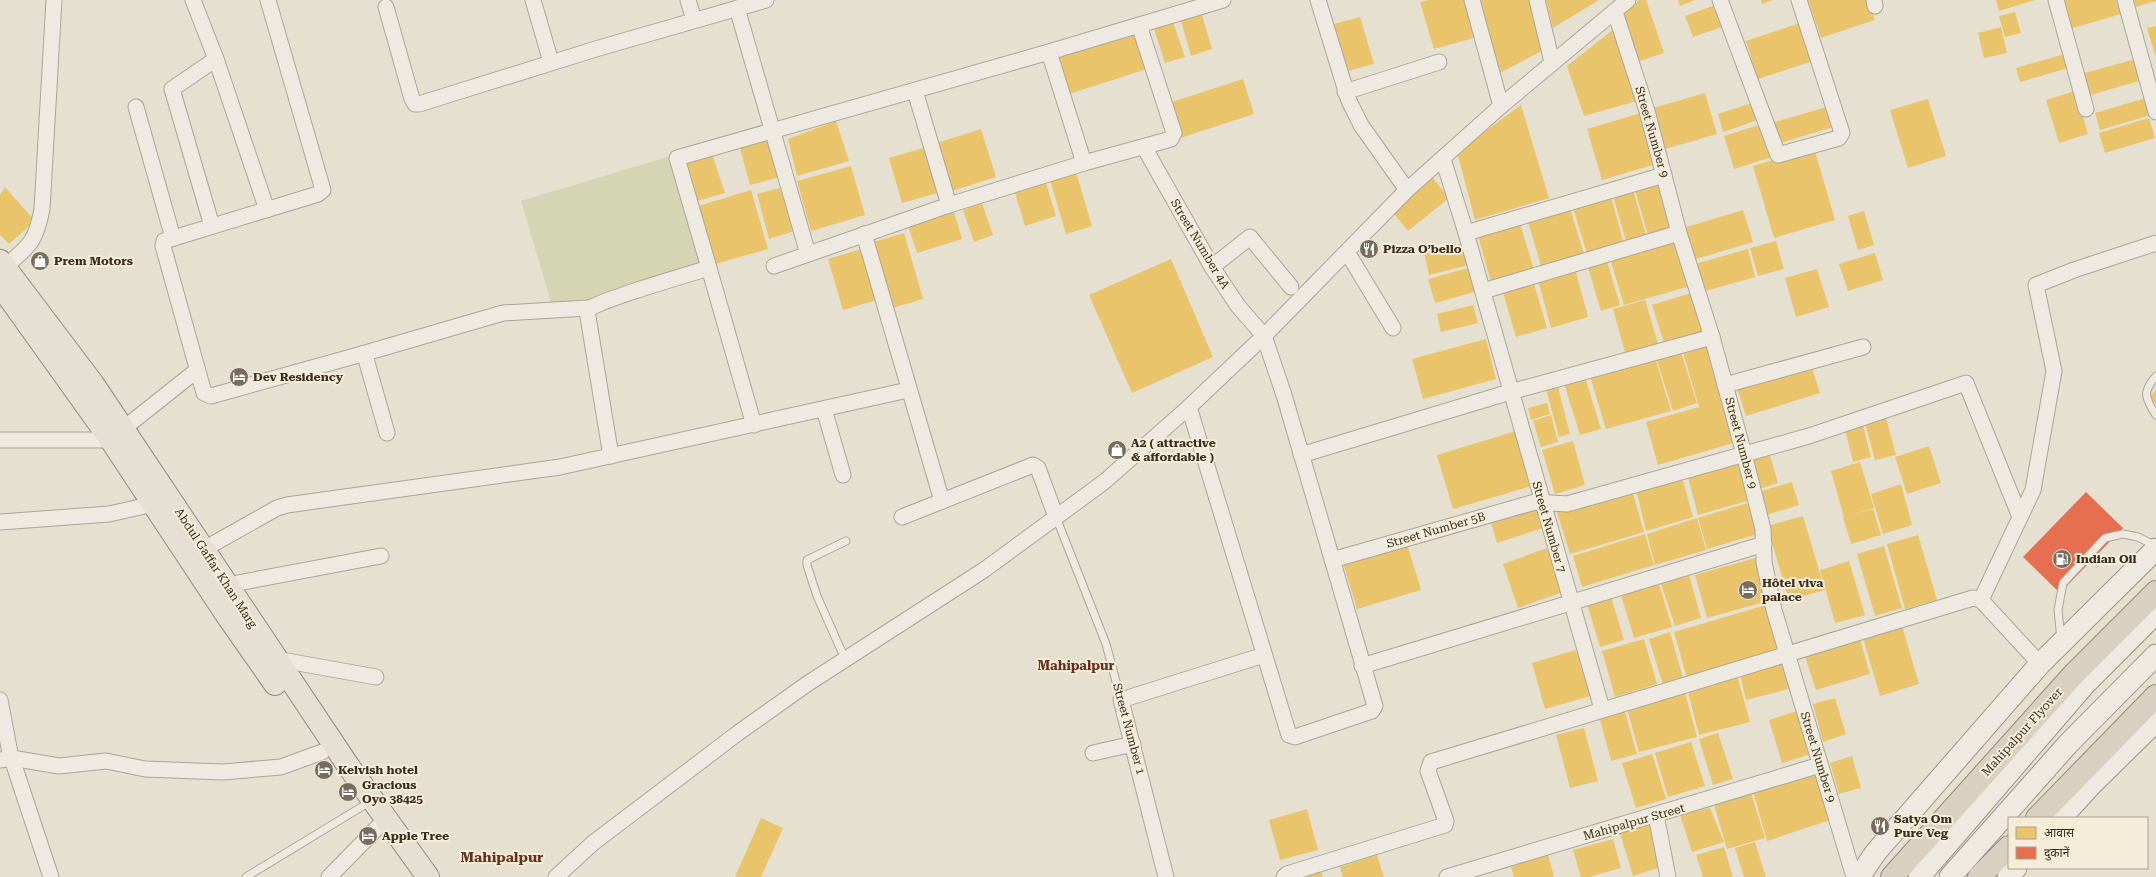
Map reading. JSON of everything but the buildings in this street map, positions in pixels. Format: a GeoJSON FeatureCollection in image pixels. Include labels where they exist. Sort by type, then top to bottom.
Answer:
{"type":"FeatureCollection","features":[{"type":"Feature","properties":{"kind":"highway","name":"Mahipalpur Flyover"},"geometry":{"type":"LineString","coordinates":[[1892,877],[2074,674],[2156,592]]}},
{"type":"Feature","properties":{"kind":"highway"},"geometry":{"type":"LineString","coordinates":[[2038,817],[2156,696]]}},
{"type":"Feature","properties":{"kind":"highway"},"geometry":{"type":"LineString","coordinates":[[1979,877],[2008,848]]}},
{"type":"Feature","properties":{"kind":"main road","name":"Abdul Gaffar Khan Marg"},"geometry":{"type":"LineString","coordinates":[[2,271],[117,435],[204,549],[349,767],[428,877]]}},
{"type":"Feature","properties":{"kind":"main road","name":"Abdul Gaffar Khan Marg"},"geometry":{"type":"LineString","coordinates":[[117,435],[154,504],[226,614],[322,752],[416,877]]}},
{"type":"Feature","properties":{"kind":"main road"},"geometry":{"type":"LineString","coordinates":[[1859,877],[1876,852],[2040,664],[2156,547]]}},
{"type":"Feature","properties":{"kind":"main road"},"geometry":{"type":"LineString","coordinates":[[1919,877],[2086,683],[2156,613]]}},
{"type":"Feature","properties":{"kind":"main road"},"geometry":{"type":"LineString","coordinates":[[1950,877],[2068,744],[2156,655]]}},
{"type":"Feature","properties":{"kind":"main road"},"geometry":{"type":"LineString","coordinates":[[2062,817],[2091,785],[2156,721]]}},
{"type":"Feature","properties":{"kind":"main road"},"geometry":{"type":"LineString","coordinates":[[2008,877],[2015,869]]}},
{"type":"Feature","properties":{"kind":"street"},"geometry":{"type":"LineString","coordinates":[[2,271],[34,239],[42,209],[54,0]]}},
{"type":"Feature","properties":{"kind":"street"},"geometry":{"type":"LineString","coordinates":[[193,0],[216,59],[267,210]]}},
{"type":"Feature","properties":{"kind":"street"},"geometry":{"type":"LineString","coordinates":[[268,0],[323,190],[318,194],[164,241],[163,246],[196,371],[204,392],[211,396],[503,313],[588,308],[611,299],[709,268]]}},
{"type":"Feature","properties":{"kind":"street"},"geometry":{"type":"LineString","coordinates":[[533,0],[551,62]]}},
{"type":"Feature","properties":{"kind":"street"},"geometry":{"type":"LineString","coordinates":[[688,0],[694,20]]}},
{"type":"Feature","properties":{"kind":"street"},"geometry":{"type":"LineString","coordinates":[[386,7],[412,99],[415,104],[424,103],[551,62],[766,0]]}},
{"type":"Feature","properties":{"kind":"street"},"geometry":{"type":"LineString","coordinates":[[754,425],[677,158],[915,91],[1223,0]]}},
{"type":"Feature","properties":{"kind":"street"},"geometry":{"type":"LineString","coordinates":[[1318,0],[1345,92],[1361,126],[1407,190]]}},
{"type":"Feature","properties":{"kind":"street"},"geometry":{"type":"LineString","coordinates":[[1472,0],[1501,106]]}},
{"type":"Feature","properties":{"kind":"street"},"geometry":{"type":"LineString","coordinates":[[1538,0],[1552,62]]}},
{"type":"Feature","properties":{"kind":"street"},"geometry":{"type":"LineString","coordinates":[[556,877],[593,843],[744,729],[845,659],[984,570],[1104,482],[1189,407],[1264,336],[1407,190],[1443,160],[1501,106],[1552,62],[1628,0]]}},
{"type":"Feature","properties":{"kind":"street"},"geometry":{"type":"LineString","coordinates":[[1720,0],[1778,155],[1839,138],[1842,133],[1799,0]]}},
{"type":"Feature","properties":{"kind":"street"},"geometry":{"type":"LineString","coordinates":[[2056,0],[2086,109]]}},
{"type":"Feature","properties":{"kind":"street"},"geometry":{"type":"LineString","coordinates":[[2125,0],[2156,112]]}},
{"type":"Feature","properties":{"kind":"street"},"geometry":{"type":"LineString","coordinates":[[737,8],[808,254]]}},
{"type":"Feature","properties":{"kind":"street","name":"Street Number 9"},"geometry":{"type":"LineString","coordinates":[[1615,12],[1647,111],[1679,233],[1712,338],[1760,514],[1767,583],[1786,654],[1854,877]]}},
{"type":"Feature","properties":{"kind":"street"},"geometry":{"type":"LineString","coordinates":[[774,266],[949,205],[1084,163],[1171,139],[1174,135],[1139,25]]}},
{"type":"Feature","properties":{"kind":"street"},"geometry":{"type":"LineString","coordinates":[[1049,52],[1084,163]]}},
{"type":"Feature","properties":{"kind":"street"},"geometry":{"type":"LineString","coordinates":[[212,226],[172,89],[216,59]]}},
{"type":"Feature","properties":{"kind":"street"},"geometry":{"type":"LineString","coordinates":[[1345,92],[1439,62]]}},
{"type":"Feature","properties":{"kind":"street"},"geometry":{"type":"LineString","coordinates":[[915,91],[949,205]]}},
{"type":"Feature","properties":{"kind":"street"},"geometry":{"type":"LineString","coordinates":[[136,107],[173,238]]}},
{"type":"Feature","properties":{"kind":"street","name":"Street Number 4A"},"geometry":{"type":"LineString","coordinates":[[1144,147],[1212,267],[1238,306],[1264,336]]}},
{"type":"Feature","properties":{"kind":"street","name":"Street Number 7"},"geometry":{"type":"LineString","coordinates":[[1443,160],[1483,291],[1541,501],[1602,709]]}},
{"type":"Feature","properties":{"kind":"street"},"geometry":{"type":"LineString","coordinates":[[1466,233],[1664,175]]}},
{"type":"Feature","properties":{"kind":"street"},"geometry":{"type":"LineString","coordinates":[[1483,291],[1679,233]]}},
{"type":"Feature","properties":{"kind":"street"},"geometry":{"type":"LineString","coordinates":[[864,234],[908,390],[942,501]]}},
{"type":"Feature","properties":{"kind":"street"},"geometry":{"type":"LineString","coordinates":[[1212,267],[1250,237],[1291,287]]}},
{"type":"Feature","properties":{"kind":"street"},"geometry":{"type":"LineString","coordinates":[[1981,600],[2033,490],[2054,371],[2036,286],[2074,270],[2156,243]]}},
{"type":"Feature","properties":{"kind":"street"},"geometry":{"type":"LineString","coordinates":[[1347,252],[1393,328]]}},
{"type":"Feature","properties":{"kind":"street"},"geometry":{"type":"LineString","coordinates":[[588,308],[612,456]]}},
{"type":"Feature","properties":{"kind":"street"},"geometry":{"type":"LineString","coordinates":[[1189,407],[1288,732],[1292,737],[1375,709],[1284,395],[1264,336]]}},
{"type":"Feature","properties":{"kind":"street"},"geometry":{"type":"LineString","coordinates":[[1301,455],[1510,392],[1712,338]]}},
{"type":"Feature","properties":{"kind":"street"},"geometry":{"type":"LineString","coordinates":[[1724,384],[1863,347]]}},
{"type":"Feature","properties":{"kind":"street"},"geometry":{"type":"LineString","coordinates":[[362,354],[366,359],[387,434]]}},
{"type":"Feature","properties":{"kind":"street"},"geometry":{"type":"LineString","coordinates":[[0,440],[117,435],[196,371]]}},
{"type":"Feature","properties":{"kind":"street"},"geometry":{"type":"LineString","coordinates":[[1541,501],[1560,505],[1568,504],[1809,436],[1966,383],[2020,517]]}},
{"type":"Feature","properties":{"kind":"street"},"geometry":{"type":"LineString","coordinates":[[204,549],[277,508],[287,505],[560,467],[908,390]]}},
{"type":"Feature","properties":{"kind":"street"},"geometry":{"type":"LineString","coordinates":[[824,408],[843,475]]}},
{"type":"Feature","properties":{"kind":"street"},"geometry":{"type":"LineString","coordinates":[[902,517],[1036,465],[1056,517]]}},
{"type":"Feature","properties":{"kind":"street","name":"Street Number 5B"},"geometry":{"type":"LineString","coordinates":[[1332,560],[1541,501]]}},
{"type":"Feature","properties":{"kind":"street"},"geometry":{"type":"LineString","coordinates":[[0,522],[109,514],[154,504]]}},
{"type":"Feature","properties":{"kind":"street"},"geometry":{"type":"LineString","coordinates":[[1362,666],[1764,544]]}},
{"type":"Feature","properties":{"kind":"street"},"geometry":{"type":"LineString","coordinates":[[227,585],[381,556]]}},
{"type":"Feature","properties":{"kind":"street"},"geometry":{"type":"LineString","coordinates":[[1284,877],[1445,825],[1446,821],[1428,771],[1431,762],[1786,654],[1910,619],[1973,598],[1981,600],[2040,664]]}},
{"type":"Feature","properties":{"kind":"street"},"geometry":{"type":"LineString","coordinates":[[1121,700],[1264,655]]}},
{"type":"Feature","properties":{"kind":"street"},"geometry":{"type":"LineString","coordinates":[[276,659],[376,677]]}},
{"type":"Feature","properties":{"kind":"street"},"geometry":{"type":"LineString","coordinates":[[0,700],[6,759],[51,877]]}},
{"type":"Feature","properties":{"kind":"street","name":"Street Number 1"},"geometry":{"type":"LineString","coordinates":[[1121,700],[1166,877]]}},
{"type":"Feature","properties":{"kind":"street"},"geometry":{"type":"LineString","coordinates":[[1093,753],[1133,744]]}},
{"type":"Feature","properties":{"kind":"street"},"geometry":{"type":"LineString","coordinates":[[6,759],[59,766],[106,761],[145,769],[223,772],[281,767],[322,752]]}},
{"type":"Feature","properties":{"kind":"street","name":"Mahipalpur Street"},"geometry":{"type":"LineString","coordinates":[[1447,877],[1820,765]]}},
{"type":"Feature","properties":{"kind":"street"},"geometry":{"type":"LineString","coordinates":[[1656,815],[1668,877]]}},
{"type":"Feature","properties":{"kind":"street"},"geometry":{"type":"LineString","coordinates":[[329,877],[379,826]]}},
{"type":"Feature","properties":{"kind":"lane"},"geometry":{"type":"LineString","coordinates":[[2156,376],[2147,386],[2146,391],[2149,404],[2156,415]]}},
{"type":"Feature","properties":{"kind":"lane","name":"Street Number 1"},"geometry":{"type":"LineString","coordinates":[[1056,517],[1106,644],[1121,700]]}},
{"type":"Feature","properties":{"kind":"lane"},"geometry":{"type":"LineString","coordinates":[[2062,643],[2058,610],[2063,583],[2105,538],[2123,534],[2138,537],[2156,547]]}},
{"type":"Feature","properties":{"kind":"lane"},"geometry":{"type":"LineString","coordinates":[[845,659],[817,596],[807,565],[807,560],[846,541]]}},
{"type":"Feature","properties":{"kind":"lane"},"geometry":{"type":"LineString","coordinates":[[246,877],[363,806]]}},
{"type":"Feature","properties":{"kind":"green space"},"geometry":{"type":"Polygon","coordinates":[[[674,155],[708,268],[554,312],[521,201],[674,155]]]}},
{"type":"Feature","properties":{"kind":"place","name":"Pizza O’bello"},"geometry":{"type":"Point","coordinates":[1369,249]}},
{"type":"Feature","properties":{"kind":"place","name":"Prem Motors"},"geometry":{"type":"Point","coordinates":[40,261]}},
{"type":"Feature","properties":{"kind":"place","name":"Dev Residency"},"geometry":{"type":"Point","coordinates":[239,377]}},
{"type":"Feature","properties":{"kind":"place","name":"A2 ( attractive & affordable )"},"geometry":{"type":"Point","coordinates":[1117,450]}},
{"type":"Feature","properties":{"kind":"place","name":"Indian Oil"},"geometry":{"type":"Point","coordinates":[2062,559]}},
{"type":"Feature","properties":{"kind":"place","name":"Hôtel viva palace"},"geometry":{"type":"Point","coordinates":[1748,590]}},
{"type":"Feature","properties":{"kind":"place","name":"Kelvish hotel"},"geometry":{"type":"Point","coordinates":[324,770]}},
{"type":"Feature","properties":{"kind":"place","name":"Gracious Oyo 38425"},"geometry":{"type":"Point","coordinates":[348,792]}},
{"type":"Feature","properties":{"kind":"place","name":"Satya Om Pure Veg"},"geometry":{"type":"Point","coordinates":[1880,826]}},
{"type":"Feature","properties":{"kind":"place","name":"Apple Tree"},"geometry":{"type":"Point","coordinates":[368,836]}},
{"type":"Feature","properties":{"kind":"district","name":"Mahipalpur"},"geometry":{"type":"Point","coordinates":[1076,665]}},
{"type":"Feature","properties":{"kind":"district","name":"Mahipalpur"},"geometry":{"type":"Point","coordinates":[502,857]}}]}
